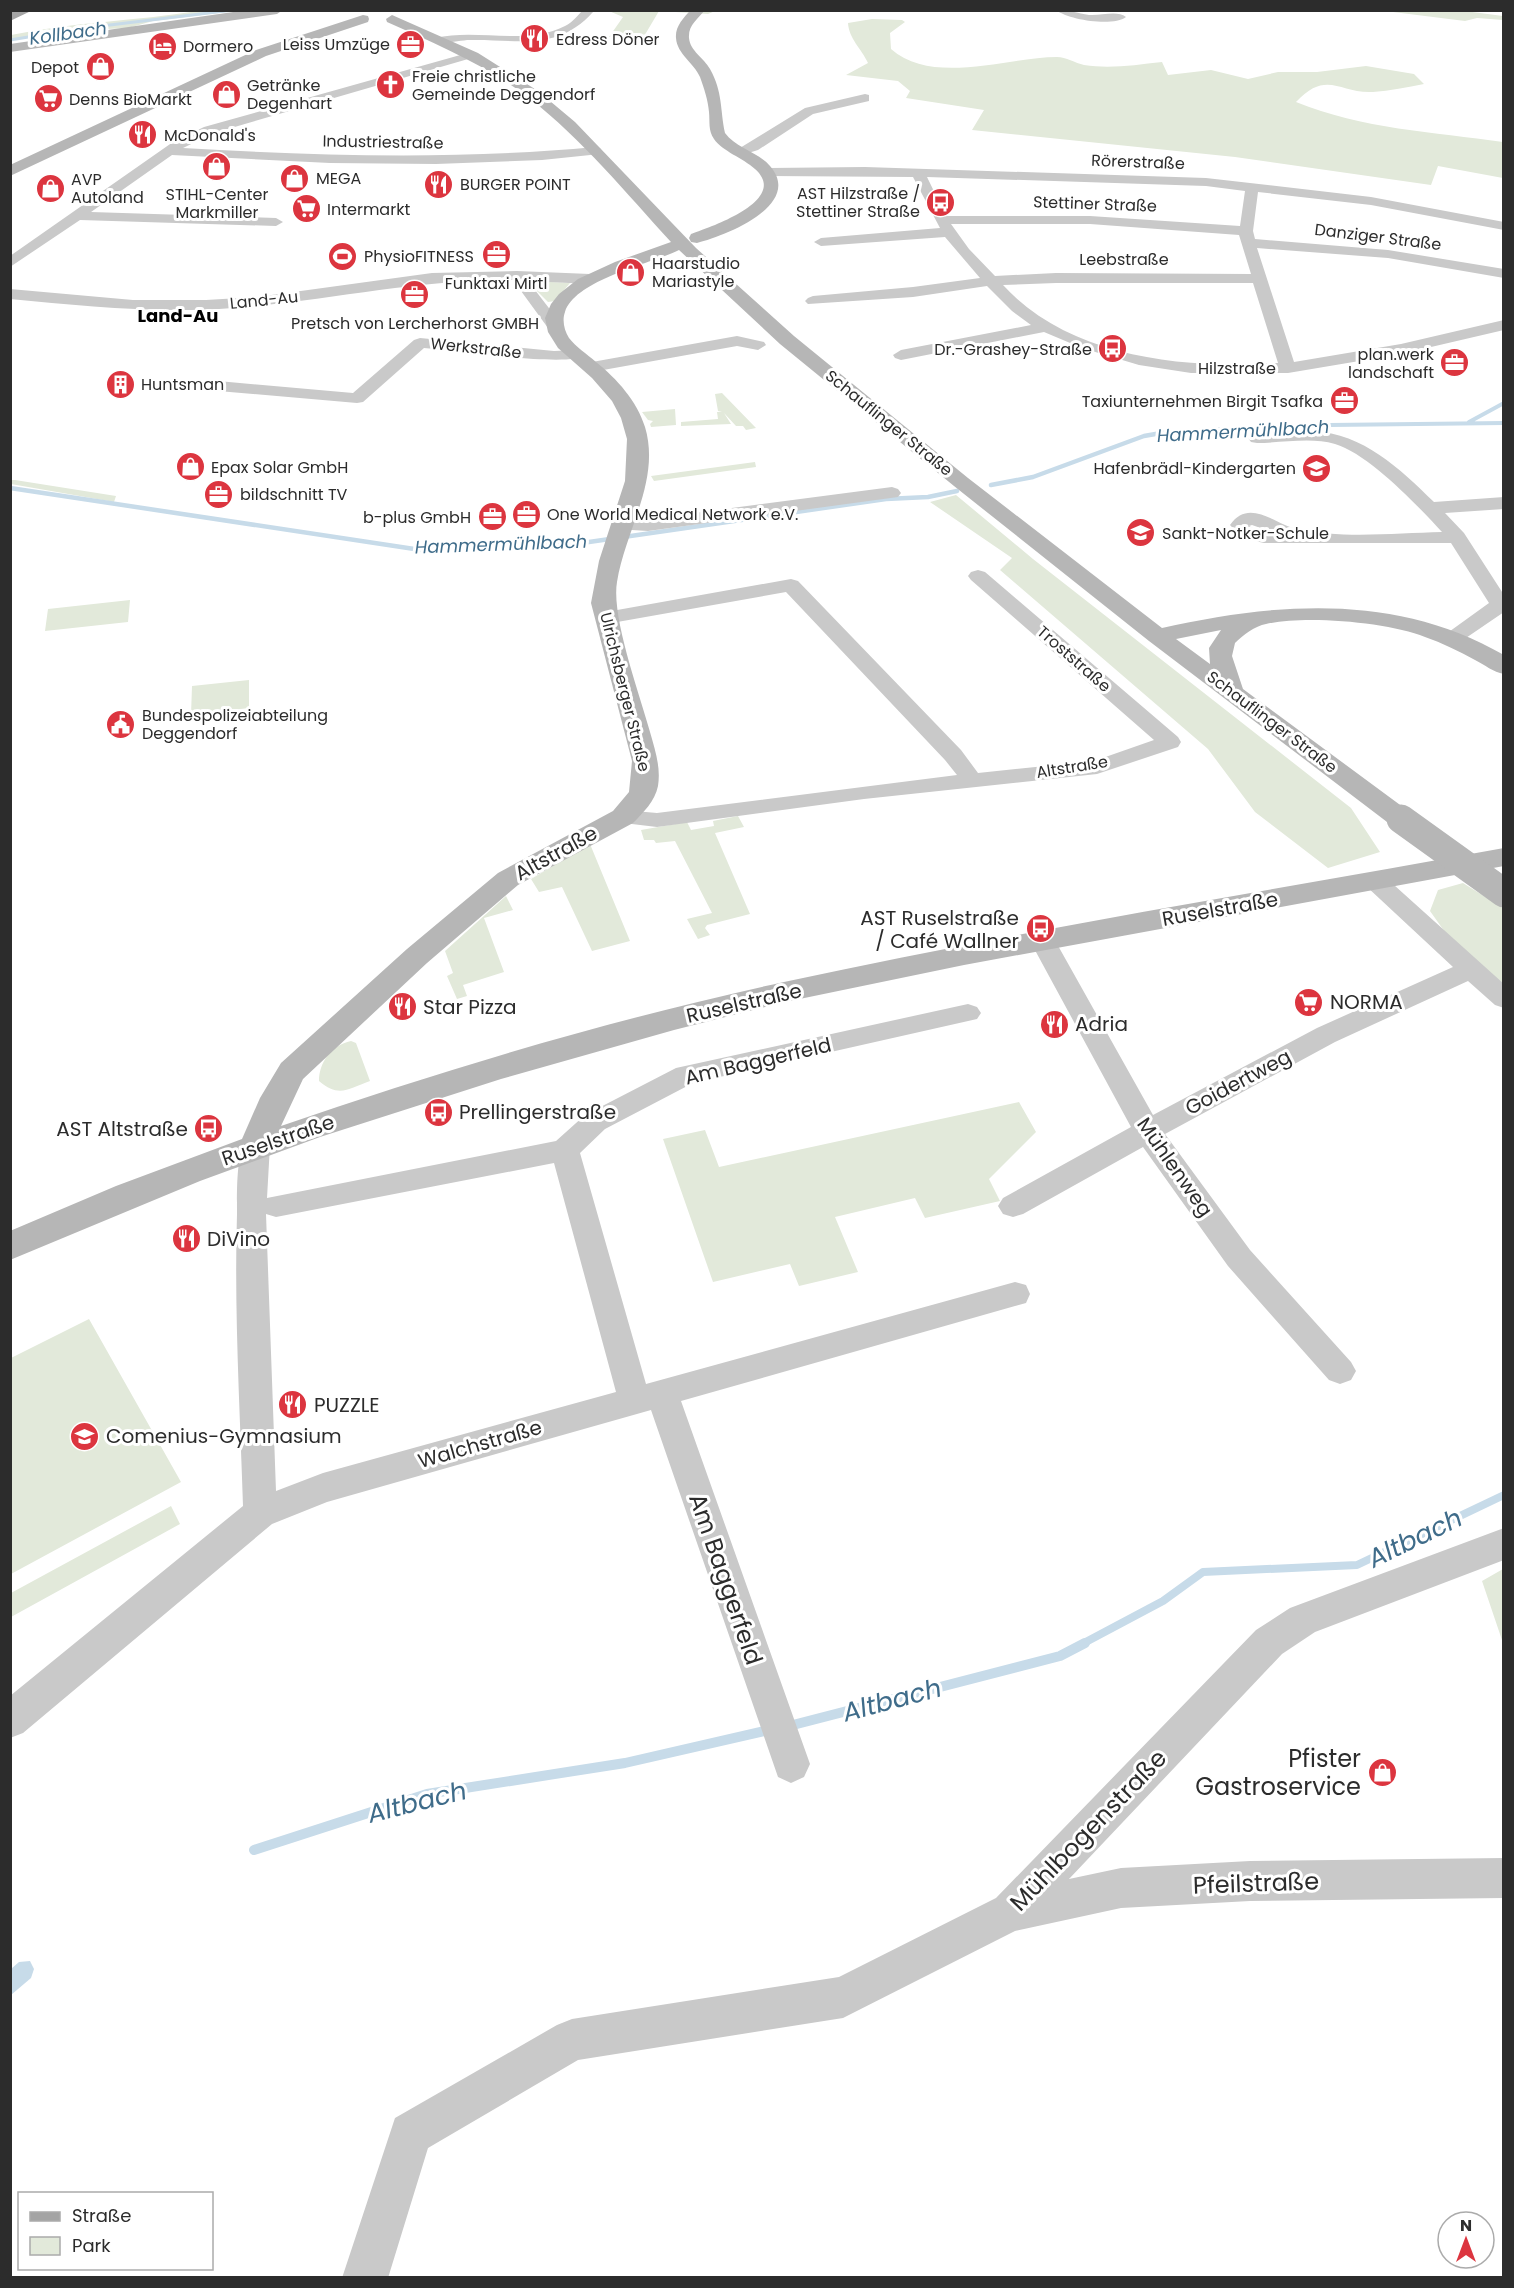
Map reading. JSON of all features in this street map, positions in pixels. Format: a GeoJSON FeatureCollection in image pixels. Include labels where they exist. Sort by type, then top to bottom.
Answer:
{"type":"FeatureCollection","features":[{"type":"Feature","properties":{"kind":"main road"},"geometry":{"type":"LineString","coordinates":[[10,17],[27,10]]}},
{"type":"Feature","properties":{"kind":"street"},"geometry":{"type":"LineString","coordinates":[[76,39],[263,10]]}},
{"type":"Feature","properties":{"kind":"street"},"geometry":{"type":"LineString","coordinates":[[10,48],[278,10]]}},
{"type":"Feature","properties":{"kind":"street"},"geometry":{"type":"LineString","coordinates":[[697,238],[764,206],[770,196],[772,183],[768,172],[742,151],[727,143],[718,133],[716,109],[704,69],[686,48],[682,39],[690,16],[699,10]]}},
{"type":"Feature","properties":{"kind":"street"},"geometry":{"type":"LineString","coordinates":[[1061,10],[1088,18],[1121,17]]}},
{"type":"Feature","properties":{"kind":"street"},"geometry":{"type":"LineString","coordinates":[[439,40],[462,37],[530,38],[549,35],[567,30],[579,23],[582,15],[588,12]]}},
{"type":"Feature","properties":{"kind":"street"},"geometry":{"type":"LineString","coordinates":[[10,171],[261,53],[360,13],[395,15]]}},
{"type":"Feature","properties":{"kind":"street","name":"Schauflinger Straße"},"geometry":{"type":"LineString","coordinates":[[395,15],[471,56],[533,94],[570,125],[690,252],[787,340],[961,482],[1157,636],[1503,893]]}},
{"type":"Feature","properties":{"kind":"street"},"geometry":{"type":"LineString","coordinates":[[10,263],[171,151],[209,130],[237,120],[471,56]]}},
{"type":"Feature","properties":{"kind":"street"},"geometry":{"type":"LineString","coordinates":[[742,151],[753,147],[809,111],[866,98]]}},
{"type":"Feature","properties":{"kind":"street","name":"Industriestraße"},"geometry":{"type":"LineString","coordinates":[[171,151],[392,162],[531,157],[595,151]]}},
{"type":"Feature","properties":{"kind":"street","name":"Rörerstraße"},"geometry":{"type":"LineString","coordinates":[[768,172],[1161,179],[1252,186],[1371,201],[1503,226]]}},
{"type":"Feature","properties":{"kind":"street","name":"Hilzstraße"},"geometry":{"type":"LineString","coordinates":[[918,173],[946,226],[990,281],[1017,308],[1046,327],[1107,352],[1142,361],[1217,370],[1288,368],[1350,360],[1503,325]]}},
{"type":"Feature","properties":{"kind":"street"},"geometry":{"type":"LineString","coordinates":[[1252,186],[1247,237],[1258,279],[1288,368]]}},
{"type":"Feature","properties":{"kind":"street"},"geometry":{"type":"LineString","coordinates":[[76,216],[276,222]]}},
{"type":"Feature","properties":{"kind":"street","name":"Stettiner Straße"},"geometry":{"type":"LineString","coordinates":[[946,226],[1090,220],[1247,237]]}},
{"type":"Feature","properties":{"kind":"street"},"geometry":{"type":"LineString","coordinates":[[821,242],[946,226]]}},
{"type":"Feature","properties":{"kind":"street","name":"Danziger Straße"},"geometry":{"type":"LineString","coordinates":[[1247,237],[1388,254],[1503,274]]}},
{"type":"Feature","properties":{"kind":"street"},"geometry":{"type":"LineString","coordinates":[[554,325],[556,312],[565,297],[590,279],[672,247]]}},
{"type":"Feature","properties":{"kind":"street"},"geometry":{"type":"LineString","coordinates":[[517,276],[554,325]]}},
{"type":"Feature","properties":{"kind":"street","name":"Land-Au"},"geometry":{"type":"LineString","coordinates":[[10,294],[115,303],[205,305],[289,299],[350,288],[442,277],[517,276],[590,279]]}},
{"type":"Feature","properties":{"kind":"street","name":"Leebstraße"},"geometry":{"type":"LineString","coordinates":[[990,281],[1137,276],[1258,279]]}},
{"type":"Feature","properties":{"kind":"street"},"geometry":{"type":"LineString","coordinates":[[813,301],[913,292],[990,281]]}},
{"type":"Feature","properties":{"kind":"street","name":"Ulrichsberger Straße"},"geometry":{"type":"LineString","coordinates":[[554,325],[559,336],[576,355],[592,367],[611,387],[628,412],[637,437],[639,464],[637,478],[603,589],[606,618],[645,760],[647,783],[637,804],[623,817]]}},
{"type":"Feature","properties":{"kind":"street"},"geometry":{"type":"LineString","coordinates":[[902,355],[1046,327]]}},
{"type":"Feature","properties":{"kind":"street"},"geometry":{"type":"LineString","coordinates":[[592,367],[737,341],[758,345]]}},
{"type":"Feature","properties":{"kind":"street","name":"Werkstraße"},"geometry":{"type":"LineString","coordinates":[[218,386],[357,398],[420,343],[554,356],[576,355]]}},
{"type":"Feature","properties":{"kind":"street"},"geometry":{"type":"LineString","coordinates":[[1257,438],[1342,434],[1430,508],[1457,537],[1502,605],[1453,638]]}},
{"type":"Feature","properties":{"kind":"street"},"geometry":{"type":"LineString","coordinates":[[620,533],[648,525],[892,493]]}},
{"type":"Feature","properties":{"kind":"street"},"geometry":{"type":"LineString","coordinates":[[1430,508],[1503,503]]}},
{"type":"Feature","properties":{"kind":"street"},"geometry":{"type":"LineString","coordinates":[[1296,537],[1457,537]]}},
{"type":"Feature","properties":{"kind":"street","name":"Troststraße"},"geometry":{"type":"LineString","coordinates":[[978,576],[1170,742]]}},
{"type":"Feature","properties":{"kind":"street"},"geometry":{"type":"LineString","coordinates":[[606,618],[791,585],[953,755],[972,780]]}},
{"type":"Feature","properties":{"kind":"street"},"geometry":{"type":"LineString","coordinates":[[1157,636],[1216,622],[1292,614],[1358,615],[1392,620],[1453,638],[1496,661],[1503,668]]}},
{"type":"Feature","properties":{"kind":"street"},"geometry":{"type":"LineString","coordinates":[[1178,652],[1232,633],[1256,619]]}},
{"type":"Feature","properties":{"kind":"street"},"geometry":{"type":"LineString","coordinates":[[1232,633],[1222,642],[1219,650],[1222,669],[1232,692]]}},
{"type":"Feature","properties":{"kind":"street","name":"Altstraße"},"geometry":{"type":"LineString","coordinates":[[256,1145],[276,1098],[292,1071],[417,956],[508,879],[623,817],[657,820],[864,792],[1096,767],[1170,742]]}},
{"type":"Feature","properties":{"kind":"street","name":"Ruselstraße"},"geometry":{"type":"LineString","coordinates":[[10,1246],[256,1145],[438,1086],[666,1021],[902,967],[1503,857]]}},
{"type":"Feature","properties":{"kind":"street"},"geometry":{"type":"LineString","coordinates":[[1375,881],[1503,999]]}},
{"type":"Feature","properties":{"kind":"street","name":"Mühlenweg"},"geometry":{"type":"LineString","coordinates":[[1043,941],[1148,1132],[1239,1258],[1340,1371]]}},
{"type":"Feature","properties":{"kind":"street","name":"Goidertweg"},"geometry":{"type":"LineString","coordinates":[[1012,1206],[1231,1084],[1326,1035],[1470,970]]}},
{"type":"Feature","properties":{"kind":"street","name":"Am Baggerfeld"},"geometry":{"type":"LineString","coordinates":[[782,1738],[648,1397],[565,1150],[595,1122],[686,1075],[968,1013]]}},
{"type":"Feature","properties":{"kind":"street"},"geometry":{"type":"LineString","coordinates":[[256,1145],[252,1186],[251,1239],[260,1513]]}},
{"type":"Feature","properties":{"kind":"street"},"geometry":{"type":"LineString","coordinates":[[276,1206],[565,1150]]}},
{"type":"Feature","properties":{"kind":"street","name":"Walchstraße"},"geometry":{"type":"LineString","coordinates":[[10,1720],[260,1513],[323,1488],[1015,1294]]}},
{"type":"Feature","properties":{"kind":"street","name":"Mühlbogenstraße"},"geometry":{"type":"LineString","coordinates":[[365,2277],[411,2134],[572,2040],[843,1997],[1010,1912],[1269,1642],[1303,1620],[1503,1544]]}},
{"type":"Feature","properties":{"kind":"street","name":"Pfeilstraße"},"geometry":{"type":"LineString","coordinates":[[1010,1912],[1120,1888],[1250,1881],[1503,1878]]}},
{"type":"Feature","properties":{"kind":"green space"},"geometry":{"type":"Polygon","coordinates":[[[1457,10],[1503,16],[1503,20],[1477,18],[1465,21],[1385,11],[1457,10]]]}},
{"type":"Feature","properties":{"kind":"green space"},"geometry":{"type":"Polygon","coordinates":[[[198,11],[235,11],[153,21],[128,28],[86,30],[76,35],[41,40],[43,34],[11,39],[11,35],[34,31],[198,11]]]}},
{"type":"Feature","properties":{"kind":"green space"},"geometry":{"type":"Polygon","coordinates":[[[609,11],[659,11],[643,38],[609,37],[623,17],[609,11]]]}},
{"type":"Feature","properties":{"kind":"green space"},"geometry":{"type":"Polygon","coordinates":[[[659,11],[715,11],[708,14],[659,11]]]}},
{"type":"Feature","properties":{"kind":"green space"},"geometry":{"type":"Polygon","coordinates":[[[872,19],[905,22],[890,33],[891,49],[908,60],[928,66],[971,67],[1057,57],[1084,65],[1103,67],[1162,62],[1168,75],[1211,70],[1248,79],[1278,72],[1317,72],[1366,66],[1414,74],[1424,84],[1373,92],[1325,85],[1307,92],[1296,102],[1372,124],[1503,142],[1503,178],[1438,166],[1431,185],[1235,157],[972,130],[984,110],[906,98],[910,91],[898,81],[846,75],[868,63],[853,39],[848,23],[872,19]]]}},
{"type":"Feature","properties":{"kind":"green space"},"geometry":{"type":"Polygon","coordinates":[[[531,281],[570,283],[555,301],[548,302],[530,284],[531,281]]]}},
{"type":"Feature","properties":{"kind":"green space"},"geometry":{"type":"Polygon","coordinates":[[[722,393],[756,428],[746,430],[743,426],[736,426],[724,413],[731,424],[681,426],[681,422],[718,419],[717,412],[722,412],[718,411],[715,394],[722,393]]]}},
{"type":"Feature","properties":{"kind":"green space"},"geometry":{"type":"Polygon","coordinates":[[[675,409],[676,425],[651,427],[650,424],[653,421],[648,420],[642,412],[675,409]]]}},
{"type":"Feature","properties":{"kind":"green space"},"geometry":{"type":"Polygon","coordinates":[[[755,462],[756,467],[654,481],[651,476],[755,462]]]}},
{"type":"Feature","properties":{"kind":"green space"},"geometry":{"type":"Polygon","coordinates":[[[11,480],[116,496],[114,502],[11,484],[11,480]]]}},
{"type":"Feature","properties":{"kind":"green space"},"geometry":{"type":"Polygon","coordinates":[[[956,495],[1033,559],[1351,808],[1380,852],[1328,868],[1255,812],[1208,749],[1000,570],[1012,558],[930,502],[956,495]]]}},
{"type":"Feature","properties":{"kind":"green space"},"geometry":{"type":"Polygon","coordinates":[[[130,600],[128,622],[45,631],[48,609],[130,600]]]}},
{"type":"Feature","properties":{"kind":"green space"},"geometry":{"type":"Polygon","coordinates":[[[249,680],[249,708],[191,715],[192,686],[249,680]]]}},
{"type":"Feature","properties":{"kind":"green space"},"geometry":{"type":"Polygon","coordinates":[[[738,816],[744,827],[715,833],[750,914],[707,925],[705,928],[710,935],[698,939],[687,919],[712,913],[675,841],[656,843],[654,840],[644,840],[641,830],[687,822],[691,830],[714,826],[713,821],[738,816]]]}},
{"type":"Feature","properties":{"kind":"green space"},"geometry":{"type":"Polygon","coordinates":[[[590,844],[630,941],[592,951],[562,887],[539,892],[531,879],[590,844]]]}},
{"type":"Feature","properties":{"kind":"green space"},"geometry":{"type":"Polygon","coordinates":[[[1463,883],[1503,908],[1503,985],[1452,942],[1430,911],[1438,890],[1463,883]]]}},
{"type":"Feature","properties":{"kind":"green space"},"geometry":{"type":"Polygon","coordinates":[[[506,896],[513,910],[484,918],[504,972],[463,985],[467,996],[457,999],[447,976],[453,973],[445,951],[506,896]]]}},
{"type":"Feature","properties":{"kind":"green space"},"geometry":{"type":"Polygon","coordinates":[[[351,1041],[356,1043],[370,1081],[338,1091],[319,1081],[321,1068],[332,1051],[351,1041]]]}},
{"type":"Feature","properties":{"kind":"green space"},"geometry":{"type":"Polygon","coordinates":[[[1019,1102],[1036,1132],[989,1179],[1000,1201],[925,1218],[915,1198],[835,1217],[858,1272],[799,1286],[790,1264],[713,1282],[663,1139],[705,1130],[719,1167],[1019,1102]]]}},
{"type":"Feature","properties":{"kind":"green space","name":"Comenius-Gymnasium"},"geometry":{"type":"Polygon","coordinates":[[[89,1319],[181,1482],[11,1574],[11,1358],[89,1319]]]}},
{"type":"Feature","properties":{"kind":"green space"},"geometry":{"type":"Polygon","coordinates":[[[171,1506],[180,1524],[11,1617],[11,1593],[171,1506]]]}},
{"type":"Feature","properties":{"kind":"green space"},"geometry":{"type":"Polygon","coordinates":[[[1503,1569],[1503,1643],[1482,1581],[1503,1569]]]}},
{"type":"Feature","properties":{"kind":"water"},"geometry":{"type":"Polygon","coordinates":[[[30,1961],[34,1969],[31,1978],[11,1995],[11,1969],[19,1962],[30,1961]]]}},
{"type":"Feature","properties":{"kind":"waterway","name":"Kollbach"},"geometry":{"type":"LineString","coordinates":[[10,40],[77,29],[233,10]]}},
{"type":"Feature","properties":{"kind":"waterway"},"geometry":{"type":"LineString","coordinates":[[1469,422],[1504,403]]}},
{"type":"Feature","properties":{"kind":"waterway","name":"Hammermühlbach"},"geometry":{"type":"LineString","coordinates":[[1158,434],[1176,431],[1330,425],[1504,423]]}},
{"type":"Feature","properties":{"kind":"waterway","name":"Hammermühlbach"},"geometry":{"type":"LineString","coordinates":[[991,485],[1033,477],[1144,436],[1167,432]]}},
{"type":"Feature","properties":{"kind":"waterway","name":"Hammermühlbach"},"geometry":{"type":"LineString","coordinates":[[10,488],[421,550],[589,542],[886,499],[928,497],[957,491]]}},
{"type":"Feature","properties":{"kind":"waterway","name":"Altbach"},"geometry":{"type":"LineString","coordinates":[[1082,1644],[1163,1601],[1203,1572],[1357,1565],[1504,1495]]}},
{"type":"Feature","properties":{"kind":"waterway","name":"Altbach"},"geometry":{"type":"LineString","coordinates":[[789,1726],[1060,1656],[1085,1643]]}},
{"type":"Feature","properties":{"kind":"waterway","name":"Altbach"},"geometry":{"type":"LineString","coordinates":[[254,1850],[427,1794],[625,1763],[769,1730]]}},
{"type":"Feature","properties":{"kind":"place","name":"Edress Döner"},"geometry":{"type":"Point","coordinates":[535,39]}},
{"type":"Feature","properties":{"kind":"place","name":"Leiss Umzüge"},"geometry":{"type":"Point","coordinates":[411,44]}},
{"type":"Feature","properties":{"kind":"place","name":"Dormero"},"geometry":{"type":"Point","coordinates":[162,46]}},
{"type":"Feature","properties":{"kind":"place","name":"Depot"},"geometry":{"type":"Point","coordinates":[100,67]}},
{"type":"Feature","properties":{"kind":"place","name":"Freie christliche Gemeinde Deggendorf"},"geometry":{"type":"Point","coordinates":[391,85]}},
{"type":"Feature","properties":{"kind":"place","name":"Getränke Degenhart"},"geometry":{"type":"Point","coordinates":[226,94]}},
{"type":"Feature","properties":{"kind":"place","name":"Denns BioMarkt"},"geometry":{"type":"Point","coordinates":[48,99]}},
{"type":"Feature","properties":{"kind":"place","name":"McDonald's"},"geometry":{"type":"Point","coordinates":[143,135]}},
{"type":"Feature","properties":{"kind":"place","name":"STIHL-Center Markmiller"},"geometry":{"type":"Point","coordinates":[217,166]}},
{"type":"Feature","properties":{"kind":"place","name":"MEGA"},"geometry":{"type":"Point","coordinates":[295,178]}},
{"type":"Feature","properties":{"kind":"place","name":"BURGER POINT"},"geometry":{"type":"Point","coordinates":[439,184]}},
{"type":"Feature","properties":{"kind":"place","name":"AVP Autoland"},"geometry":{"type":"Point","coordinates":[50,188]}},
{"type":"Feature","properties":{"kind":"place","name":"AST Hilzstraße / Stettiner Straße"},"geometry":{"type":"Point","coordinates":[941,202]}},
{"type":"Feature","properties":{"kind":"place","name":"Intermarkt"},"geometry":{"type":"Point","coordinates":[306,209]}},
{"type":"Feature","properties":{"kind":"place","name":"Funktaxi Mirtl"},"geometry":{"type":"Point","coordinates":[496,255]}},
{"type":"Feature","properties":{"kind":"place","name":"PhysioFITNESS"},"geometry":{"type":"Point","coordinates":[343,256]}},
{"type":"Feature","properties":{"kind":"place","name":"Haarstudio Mariastyle"},"geometry":{"type":"Point","coordinates":[631,272]}},
{"type":"Feature","properties":{"kind":"place","name":"Pretsch von Lercherhorst GMBH"},"geometry":{"type":"Point","coordinates":[415,295]}},
{"type":"Feature","properties":{"kind":"place","name":"Dr.-Grashey-Straße"},"geometry":{"type":"Point","coordinates":[1113,349]}},
{"type":"Feature","properties":{"kind":"place","name":"plan.werk landschaft"},"geometry":{"type":"Point","coordinates":[1455,363]}},
{"type":"Feature","properties":{"kind":"place","name":"Huntsman"},"geometry":{"type":"Point","coordinates":[120,384]}},
{"type":"Feature","properties":{"kind":"place","name":"Taxiunternehmen Birgit Tsafka"},"geometry":{"type":"Point","coordinates":[1344,401]}},
{"type":"Feature","properties":{"kind":"place","name":"Epax Solar GmbH"},"geometry":{"type":"Point","coordinates":[190,467]}},
{"type":"Feature","properties":{"kind":"place","name":"Hafenbrädl-Kindergarten"},"geometry":{"type":"Point","coordinates":[1317,468]}},
{"type":"Feature","properties":{"kind":"place","name":"bildschnitt TV"},"geometry":{"type":"Point","coordinates":[219,494]}},
{"type":"Feature","properties":{"kind":"place","name":"One World Medical Network e.V."},"geometry":{"type":"Point","coordinates":[526,514]}},
{"type":"Feature","properties":{"kind":"place","name":"b-plus GmbH"},"geometry":{"type":"Point","coordinates":[492,517]}},
{"type":"Feature","properties":{"kind":"place","name":"Sankt-Notker-Schule"},"geometry":{"type":"Point","coordinates":[1141,533]}},
{"type":"Feature","properties":{"kind":"place","name":"Bundespolizeiabteilung Deggendorf"},"geometry":{"type":"Point","coordinates":[121,724]}},
{"type":"Feature","properties":{"kind":"place","name":"AST Ruselstraße / Café Wallner"},"geometry":{"type":"Point","coordinates":[1040,929]}},
{"type":"Feature","properties":{"kind":"place","name":"NORMA"},"geometry":{"type":"Point","coordinates":[1309,1002]}},
{"type":"Feature","properties":{"kind":"place","name":"Star Pizza"},"geometry":{"type":"Point","coordinates":[402,1007]}},
{"type":"Feature","properties":{"kind":"place","name":"Adria"},"geometry":{"type":"Point","coordinates":[1054,1024]}},
{"type":"Feature","properties":{"kind":"place","name":"Prellingerstraße"},"geometry":{"type":"Point","coordinates":[438,1112]}},
{"type":"Feature","properties":{"kind":"place","name":"AST Altstraße"},"geometry":{"type":"Point","coordinates":[209,1129]}},
{"type":"Feature","properties":{"kind":"place","name":"DiVino"},"geometry":{"type":"Point","coordinates":[186,1239]}},
{"type":"Feature","properties":{"kind":"place","name":"PUZZLE"},"geometry":{"type":"Point","coordinates":[293,1405]}},
{"type":"Feature","properties":{"kind":"place","name":"Comenius-Gymnasium"},"geometry":{"type":"Point","coordinates":[85,1436]}},
{"type":"Feature","properties":{"kind":"place","name":"Pfister Gastroservice"},"geometry":{"type":"Point","coordinates":[1382,1772]}},
{"type":"Feature","properties":{"kind":"district","name":"Land-Au"},"geometry":{"type":"Point","coordinates":[178,315]}}]}
